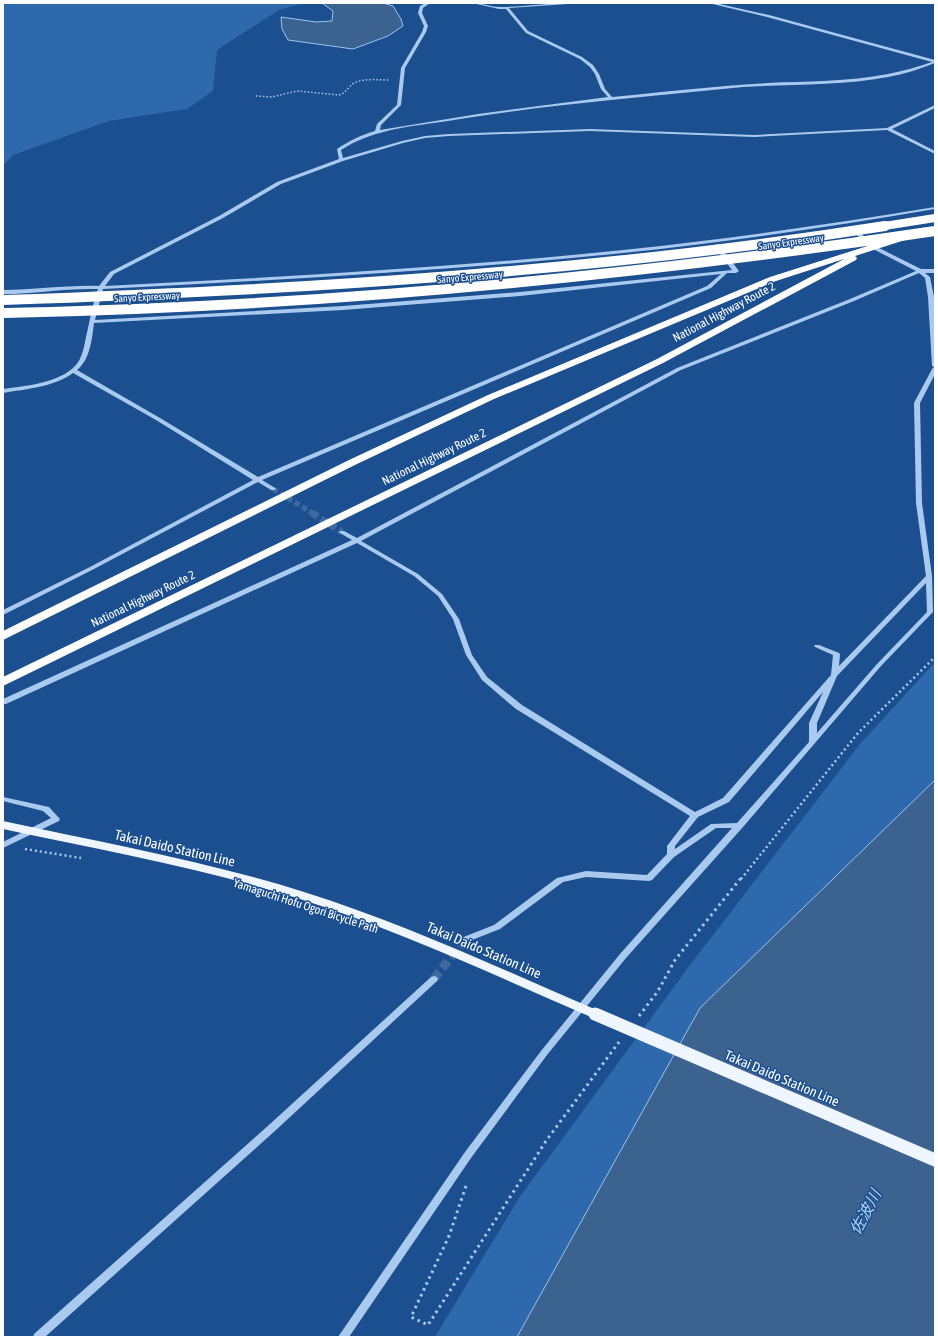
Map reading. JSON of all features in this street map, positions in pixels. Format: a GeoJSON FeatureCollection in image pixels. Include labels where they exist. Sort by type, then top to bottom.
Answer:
{"type":"FeatureCollection","features":[{"type":"Feature","properties":{"kind":"highway","name":"Sanyo Expressway"},"geometry":{"type":"LineString","coordinates":[[3,300],[136,296],[304,288],[470,275],[731,248],[935,218]]}},
{"type":"Feature","properties":{"kind":"highway","name":"Sanyo Expressway"},"geometry":{"type":"LineString","coordinates":[[3,313],[308,300],[476,288],[638,272],[737,260],[935,229]]}},
{"type":"Feature","properties":{"kind":"highway","name":"National Highway Route 2"},"geometry":{"type":"LineString","coordinates":[[3,636],[354,462],[491,397],[773,279],[935,229]]}},
{"type":"Feature","properties":{"kind":"highway","name":"National Highway Route 2"},"geometry":{"type":"LineString","coordinates":[[3,682],[660,361],[742,316],[827,273],[873,247]]}},
{"type":"Feature","properties":{"kind":"main road","name":"Takai Daido Station Line"},"geometry":{"type":"LineString","coordinates":[[3,826],[30,830],[187,864],[300,896],[397,929],[935,1160]]}},
{"type":"Feature","properties":{"kind":"street"},"geometry":{"type":"LineString","coordinates":[[377,132],[379,125],[399,105],[403,68],[424,32],[426,26],[420,13],[421,7],[428,3]]}},
{"type":"Feature","properties":{"kind":"street"},"geometry":{"type":"LineString","coordinates":[[474,3],[494,8],[568,3]]}},
{"type":"Feature","properties":{"kind":"street"},"geometry":{"type":"LineString","coordinates":[[710,3],[768,16],[935,61]]}},
{"type":"Feature","properties":{"kind":"street"},"geometry":{"type":"LineString","coordinates":[[507,8],[527,32],[581,58],[592,66],[603,89],[611,98]]}},
{"type":"Feature","properties":{"kind":"street"},"geometry":{"type":"LineString","coordinates":[[341,160],[339,150],[346,144],[377,132],[504,110],[611,98],[744,86],[876,77],[920,68],[935,61]]}},
{"type":"Feature","properties":{"kind":"street"},"geometry":{"type":"LineString","coordinates":[[3,391],[41,384],[74,371],[82,360],[100,288],[112,273],[220,217],[269,188],[341,160],[402,142],[425,137],[449,135],[590,130],[754,136],[888,129],[935,106]]}},
{"type":"Feature","properties":{"kind":"street"},"geometry":{"type":"LineString","coordinates":[[888,129],[935,153]]}},
{"type":"Feature","properties":{"kind":"street"},"geometry":{"type":"LineString","coordinates":[[3,292],[25,292],[78,287],[100,288],[315,277],[432,269],[579,256],[713,241],[847,223],[935,208]]}},
{"type":"Feature","properties":{"kind":"street"},"geometry":{"type":"LineString","coordinates":[[847,223],[873,247],[927,277],[931,297],[935,366]]}},
{"type":"Feature","properties":{"kind":"street"},"geometry":{"type":"LineString","coordinates":[[92,322],[343,308],[520,294],[736,271],[713,241]]}},
{"type":"Feature","properties":{"kind":"street"},"geometry":{"type":"LineString","coordinates":[[3,702],[356,541],[679,369],[920,272],[935,271]]}},
{"type":"Feature","properties":{"kind":"street"},"geometry":{"type":"LineString","coordinates":[[3,613],[92,568],[257,480],[709,287],[725,273]]}},
{"type":"Feature","properties":{"kind":"street"},"geometry":{"type":"LineString","coordinates":[[343,1337],[468,1155],[544,1053],[582,1008],[622,956],[740,825],[879,665],[930,612],[929,576],[919,502],[917,403],[935,369]]}},
{"type":"Feature","properties":{"kind":"street"},"geometry":{"type":"LineString","coordinates":[[74,371],[158,419],[273,489]]}},
{"type":"Feature","properties":{"kind":"street"},"geometry":{"type":"LineString","coordinates":[[342,532],[416,575],[440,595],[456,619],[468,655],[484,678],[519,707],[694,815]]}},
{"type":"Feature","properties":{"kind":"street"},"geometry":{"type":"LineString","coordinates":[[671,855],[671,846],[694,815],[726,800],[834,675],[929,576]]}},
{"type":"Feature","properties":{"kind":"street"},"geometry":{"type":"LineString","coordinates":[[813,742],[813,723],[834,675],[837,654],[817,646]]}},
{"type":"Feature","properties":{"kind":"street"},"geometry":{"type":"LineString","coordinates":[[3,798],[46,809],[56,819],[30,830],[3,845]]}},
{"type":"Feature","properties":{"kind":"street"},"geometry":{"type":"LineString","coordinates":[[464,940],[497,927],[560,880],[586,874],[649,878],[671,855],[714,826],[740,825]]}},
{"type":"Feature","properties":{"kind":"street"},"geometry":{"type":"LineString","coordinates":[[38,1337],[273,1127],[434,979]]}},
{"type":"Feature","properties":{"kind":"path"},"geometry":{"type":"LineString","coordinates":[[256,96],[268,98],[301,91],[322,95],[338,95],[344,93],[351,84],[360,81],[401,80]]}},
{"type":"Feature","properties":{"kind":"path"},"geometry":{"type":"LineString","coordinates":[[18,848],[86,859]]}},
{"type":"Feature","properties":{"kind":"shaded area"},"geometry":{"type":"Polygon","coordinates":[[[3,3],[304,3],[279,10],[217,50],[213,91],[187,109],[109,121],[13,155],[3,166],[3,3]]]}},
{"type":"Feature","properties":{"kind":"shaded area"},"geometry":{"type":"Polygon","coordinates":[[[935,662],[935,780],[700,1008],[517,1337],[435,1337],[519,1198],[687,969],[860,744],[935,662]]]}},
{"type":"Feature","properties":{"kind":"water"},"geometry":{"type":"Polygon","coordinates":[[[322,3],[383,3],[393,6],[401,19],[403,26],[388,36],[353,49],[288,40],[282,29],[281,17],[316,22],[332,21],[333,11],[322,3]]]}},
{"type":"Feature","properties":{"kind":"water","name":"佐波川"},"geometry":{"type":"Polygon","coordinates":[[[935,780],[935,1337],[517,1337],[700,1008],[935,780]]]}},
{"type":"Feature","properties":{"kind":"tunnel"},"geometry":{"type":"LineString","coordinates":[[273,489],[314,514]]}},
{"type":"Feature","properties":{"kind":"tunnel"},"geometry":{"type":"LineString","coordinates":[[312,513],[342,532]]}},
{"type":"Feature","properties":{"kind":"tunnel"},"geometry":{"type":"LineString","coordinates":[[434,979],[464,940]]}}]}
